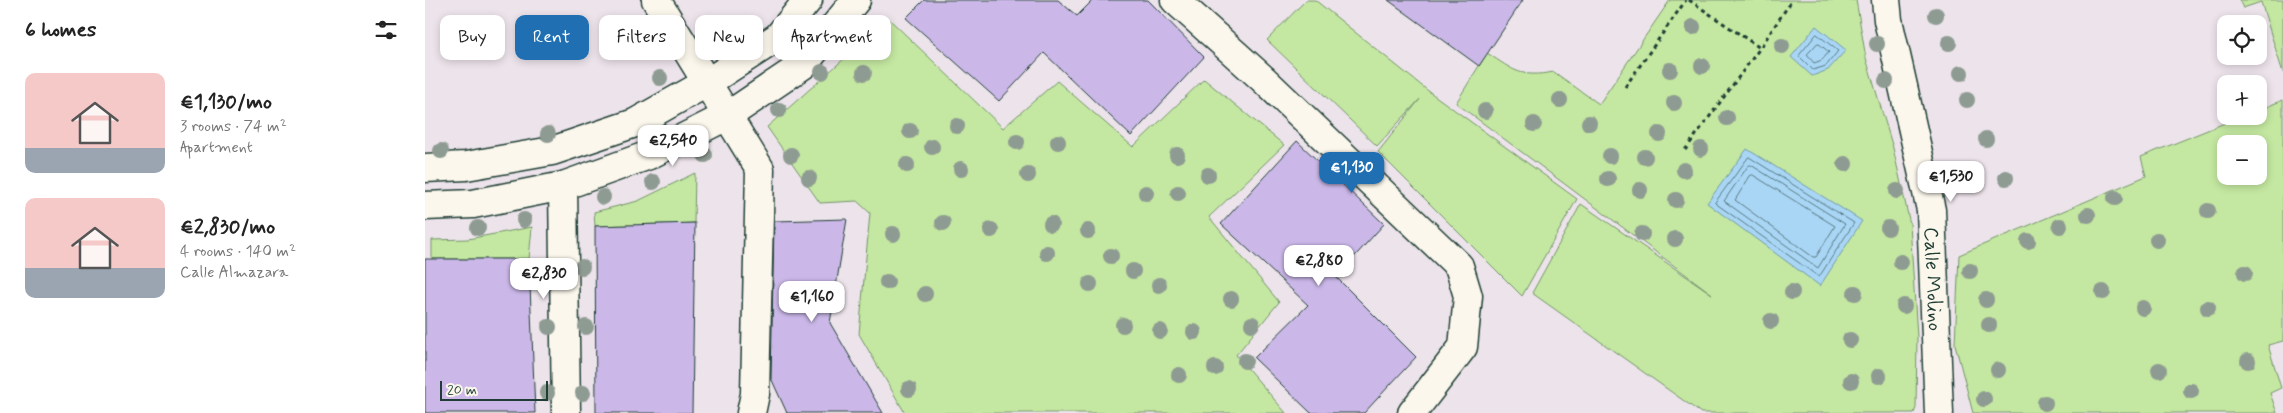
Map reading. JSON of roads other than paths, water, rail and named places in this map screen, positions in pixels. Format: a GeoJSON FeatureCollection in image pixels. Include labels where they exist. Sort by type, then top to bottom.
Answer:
{"type":"FeatureCollection","features":[{"type":"Feature","properties":{"kind":"street"},"geometry":{"type":"LineString","coordinates":[[656,0],[761,168],[755,394],[751,413]]}},
{"type":"Feature","properties":{"kind":"street"},"geometry":{"type":"LineString","coordinates":[[425,168],[466,166],[552,151],[635,123],[708,82],[778,37],[808,0]]}},
{"type":"Feature","properties":{"kind":"street"},"geometry":{"type":"LineString","coordinates":[[425,206],[473,204],[563,186],[649,155],[729,115],[803,65],[857,0]]}},
{"type":"Feature","properties":{"kind":"street"},"geometry":{"type":"LineString","coordinates":[[1175,0],[1262,78],[1459,266],[1468,296],[1463,348],[1412,413]]}},
{"type":"Feature","properties":{"kind":"street","name":"Calle Molino"},"geometry":{"type":"LineString","coordinates":[[1886,0],[1888,20],[1931,210],[1939,413]]}},
{"type":"Feature","properties":{"kind":"street"},"geometry":{"type":"LineString","coordinates":[[563,186],[566,413]]}},
{"type":"Feature","properties":{"kind":"water"},"geometry":{"type":"Polygon","coordinates":[[[1816,26],[1846,50],[1828,70],[1812,76],[1791,57],[1816,26]]]}},
{"type":"Feature","properties":{"kind":"water"},"geometry":{"type":"Polygon","coordinates":[[[1747,149],[1862,221],[1820,286],[1707,203],[1747,149]]]}}]}
